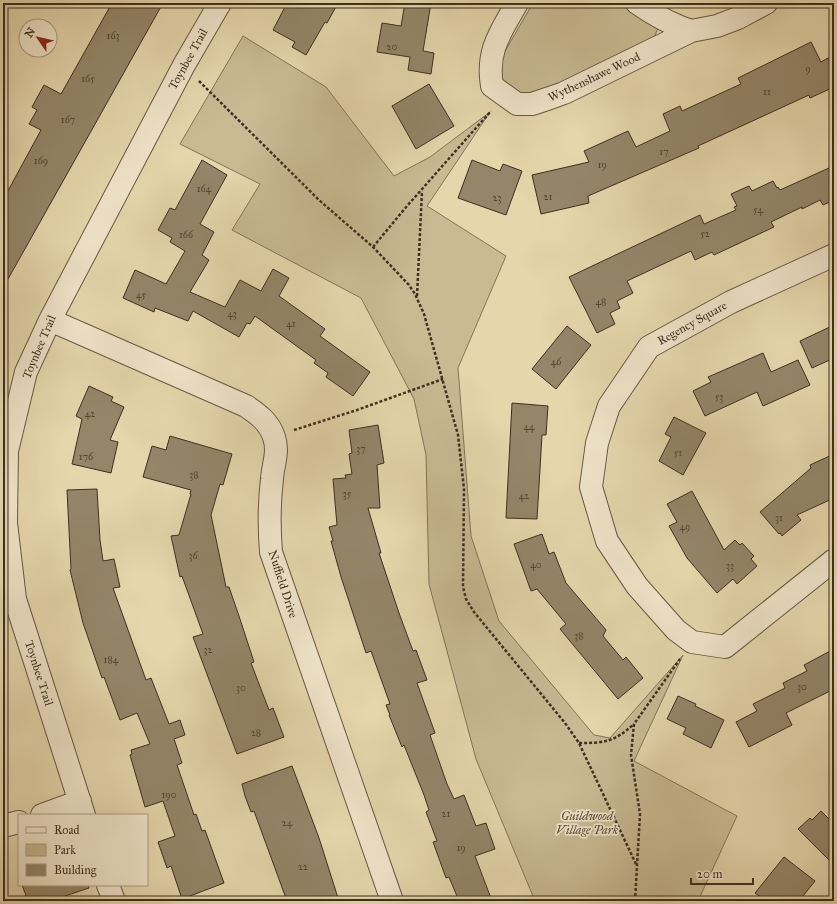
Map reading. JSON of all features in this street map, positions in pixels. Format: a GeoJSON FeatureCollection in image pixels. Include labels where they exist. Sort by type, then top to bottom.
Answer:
{"type":"FeatureCollection","features":[{"type":"Feature","properties":{"kind":"street","name":"Toynbee Trail"},"geometry":{"type":"LineString","coordinates":[[82,808],[15,598],[6,523],[7,451],[26,372],[50,320],[184,66],[220,3]]}},
{"type":"Feature","properties":{"kind":"street","name":"Wythenshawe Wood"},"geometry":{"type":"LineString","coordinates":[[517,3],[499,36],[492,53],[489,68],[492,86],[517,104],[532,104],[564,93],[691,31],[717,26],[738,18],[766,3]]}},
{"type":"Feature","properties":{"kind":"street"},"geometry":{"type":"LineString","coordinates":[[637,3],[656,17],[691,31]]}},
{"type":"Feature","properties":{"kind":"street","name":"Regency Square"},"geometry":{"type":"LineString","coordinates":[[834,255],[731,302],[649,347],[609,406],[597,443],[591,487],[607,540],[637,586],[676,630],[692,642],[725,647],[834,560]]}},
{"type":"Feature","properties":{"kind":"street","name":"Nuffield Drive"},"geometry":{"type":"LineString","coordinates":[[50,320],[246,406],[264,418],[274,436],[276,454],[272,477],[268,524],[271,552],[392,901]]}},
{"type":"Feature","properties":{"kind":"street"},"geometry":{"type":"LineString","coordinates":[[48,814],[82,808]]}},
{"type":"Feature","properties":{"kind":"street"},"geometry":{"type":"LineString","coordinates":[[3,826],[18,822]]}},
{"type":"Feature","properties":{"kind":"street"},"geometry":{"type":"LineString","coordinates":[[108,886],[114,901]]}},
{"type":"Feature","properties":{"kind":"path"},"geometry":{"type":"LineString","coordinates":[[184,66],[319,200],[373,247],[409,285],[417,299],[456,425],[461,455],[464,489],[462,584],[466,599],[474,612],[579,742],[636,864]]}},
{"type":"Feature","properties":{"kind":"path"},"geometry":{"type":"LineString","coordinates":[[373,247],[505,96]]}},
{"type":"Feature","properties":{"kind":"path"},"geometry":{"type":"LineString","coordinates":[[417,299],[422,190]]}},
{"type":"Feature","properties":{"kind":"path"},"geometry":{"type":"LineString","coordinates":[[274,436],[357,410],[443,379]]}},
{"type":"Feature","properties":{"kind":"path"},"geometry":{"type":"LineString","coordinates":[[579,742],[610,741],[618,738],[634,724],[692,642]]}},
{"type":"Feature","properties":{"kind":"path"},"geometry":{"type":"LineString","coordinates":[[634,724],[631,755],[640,814],[635,901]]}},
{"type":"Feature","properties":{"kind":"green space"},"geometry":{"type":"Polygon","coordinates":[[[533,3],[622,3],[629,10],[658,28],[654,38],[538,98],[516,93],[501,80],[497,65],[533,3]]]}},
{"type":"Feature","properties":{"kind":"green space","name":"Guildwood Village Park"},"geometry":{"type":"Polygon","coordinates":[[[243,36],[326,87],[394,176],[430,157],[490,112],[427,206],[506,256],[458,368],[471,536],[499,621],[594,735],[610,738],[683,655],[634,761],[737,816],[698,901],[535,901],[476,759],[429,584],[426,455],[414,399],[361,298],[232,230],[260,184],[180,144],[243,36]]]}},
{"type":"Feature","properties":{"kind":"building"},"geometry":{"type":"Polygon","coordinates":[[[112,3],[163,3],[3,288],[3,200],[41,130],[29,124],[37,110],[32,107],[44,85],[61,94],[112,3]]]}},
{"type":"Feature","properties":{"kind":"building"},"geometry":{"type":"Polygon","coordinates":[[[287,3],[338,3],[306,55],[292,47],[295,42],[273,30],[287,3]]]}},
{"type":"Feature","properties":{"kind":"building"},"geometry":{"type":"Polygon","coordinates":[[[405,3],[431,3],[423,51],[434,53],[431,74],[408,70],[410,57],[377,52],[382,23],[401,26],[405,3]]]}},
{"type":"Feature","properties":{"kind":"building"},"geometry":{"type":"Polygon","coordinates":[[[811,42],[821,62],[828,58],[834,70],[834,87],[810,98],[809,95],[698,146],[699,148],[588,196],[589,203],[541,214],[532,175],[589,162],[584,151],[628,131],[636,147],[670,131],[663,114],[680,106],[682,111],[741,84],[738,78],[811,42]]]}},
{"type":"Feature","properties":{"kind":"building"},"geometry":{"type":"Polygon","coordinates":[[[429,84],[454,126],[416,149],[392,106],[429,84]]]}},
{"type":"Feature","properties":{"kind":"building"},"geometry":{"type":"Polygon","coordinates":[[[202,160],[227,175],[200,224],[214,232],[202,255],[209,260],[190,292],[225,307],[240,280],[261,291],[273,269],[289,278],[279,296],[325,329],[320,336],[370,372],[353,396],[326,377],[328,373],[314,363],[316,360],[255,316],[250,324],[247,323],[239,337],[193,311],[188,321],[155,308],[154,312],[123,298],[135,270],[166,284],[185,251],[170,242],[172,238],[158,230],[170,208],[175,210],[202,160]]]}},
{"type":"Feature","properties":{"kind":"building"},"geometry":{"type":"Polygon","coordinates":[[[472,160],[500,171],[503,164],[522,171],[506,215],[458,198],[472,160]]]}},
{"type":"Feature","properties":{"kind":"building"},"geometry":{"type":"Polygon","coordinates":[[[829,168],[834,179],[834,200],[823,205],[820,200],[802,209],[802,207],[771,222],[774,227],[714,255],[712,252],[695,260],[691,251],[627,281],[633,293],[617,301],[620,308],[610,313],[615,324],[597,333],[569,277],[700,215],[704,224],[736,210],[734,207],[737,206],[731,194],[749,186],[752,191],[773,181],[780,190],[829,168]]]}},
{"type":"Feature","properties":{"kind":"building"},"geometry":{"type":"Polygon","coordinates":[[[834,325],[834,358],[812,368],[800,341],[834,325]]]}},
{"type":"Feature","properties":{"kind":"building"},"geometry":{"type":"Polygon","coordinates":[[[567,326],[591,345],[556,389],[532,369],[567,326]]]}},
{"type":"Feature","properties":{"kind":"building"},"geometry":{"type":"Polygon","coordinates":[[[763,353],[771,372],[798,360],[810,385],[763,406],[757,392],[705,416],[693,391],[711,382],[708,377],[763,353]]]}},
{"type":"Feature","properties":{"kind":"building"},"geometry":{"type":"Polygon","coordinates":[[[89,386],[113,397],[111,401],[124,407],[110,440],[118,442],[111,473],[72,464],[82,419],[76,416],[89,386]]]}},
{"type":"Feature","properties":{"kind":"building"},"geometry":{"type":"Polygon","coordinates":[[[512,403],[548,406],[546,435],[542,435],[537,519],[506,518],[512,403]]]}},
{"type":"Feature","properties":{"kind":"building"},"geometry":{"type":"Polygon","coordinates":[[[674,417],[706,433],[683,475],[659,461],[671,437],[665,434],[674,417]]]}},
{"type":"Feature","properties":{"kind":"building"},"geometry":{"type":"Polygon","coordinates":[[[378,425],[384,463],[377,465],[380,508],[368,508],[381,553],[379,553],[399,613],[413,651],[416,650],[427,680],[417,683],[435,733],[430,735],[447,784],[454,799],[464,795],[476,826],[486,823],[495,849],[475,856],[492,901],[459,901],[449,877],[446,878],[433,842],[437,841],[426,812],[429,810],[424,795],[404,745],[402,747],[389,715],[386,705],[390,704],[371,651],[366,653],[331,541],[333,541],[329,527],[337,525],[333,479],[346,478],[345,475],[352,474],[349,454],[352,453],[349,430],[378,425]]]}},
{"type":"Feature","properties":{"kind":"building"},"geometry":{"type":"Polygon","coordinates":[[[170,436],[232,454],[223,485],[220,484],[211,515],[226,587],[229,587],[254,662],[251,663],[269,710],[273,708],[284,737],[237,754],[193,637],[203,634],[182,576],[180,577],[171,536],[179,535],[191,490],[143,477],[152,446],[166,450],[170,436]]]}},
{"type":"Feature","properties":{"kind":"building"},"geometry":{"type":"Polygon","coordinates":[[[834,454],[834,498],[797,515],[801,520],[782,536],[760,512],[811,468],[810,465],[834,454]]]}},
{"type":"Feature","properties":{"kind":"building"},"geometry":{"type":"Polygon","coordinates":[[[97,489],[100,540],[103,561],[114,559],[120,587],[113,588],[146,680],[151,678],[169,724],[180,720],[185,735],[174,739],[182,763],[177,765],[194,815],[196,814],[202,831],[205,830],[224,883],[182,899],[171,866],[167,868],[158,842],[175,836],[163,801],[145,807],[130,755],[132,754],[131,750],[150,744],[137,713],[120,720],[104,677],[102,678],[83,623],[70,570],[67,490],[97,489]]]}},
{"type":"Feature","properties":{"kind":"building"},"geometry":{"type":"Polygon","coordinates":[[[692,491],[724,550],[735,540],[740,545],[742,543],[754,556],[751,559],[757,566],[737,584],[733,579],[717,593],[687,558],[669,526],[677,522],[667,504],[692,491]]]}},
{"type":"Feature","properties":{"kind":"building"},"geometry":{"type":"Polygon","coordinates":[[[542,534],[549,554],[554,552],[566,583],[606,630],[603,636],[623,660],[626,657],[643,678],[618,699],[560,629],[566,624],[537,589],[531,591],[514,544],[542,534]]]}},
{"type":"Feature","properties":{"kind":"building"},"geometry":{"type":"Polygon","coordinates":[[[834,649],[834,689],[786,713],[792,725],[749,747],[736,722],[757,711],[753,704],[785,688],[783,683],[807,671],[804,665],[834,649]]]}},
{"type":"Feature","properties":{"kind":"building"},"geometry":{"type":"Polygon","coordinates":[[[678,696],[696,704],[695,706],[724,720],[711,748],[683,734],[686,728],[667,719],[678,696]]]}},
{"type":"Feature","properties":{"kind":"building"},"geometry":{"type":"Polygon","coordinates":[[[292,766],[319,838],[339,901],[287,901],[254,811],[251,812],[245,796],[242,784],[292,766]]]}},
{"type":"Feature","properties":{"kind":"building"},"geometry":{"type":"Polygon","coordinates":[[[821,811],[834,824],[834,865],[798,829],[810,818],[812,820],[821,811]]]}},
{"type":"Feature","properties":{"kind":"building"},"geometry":{"type":"Polygon","coordinates":[[[784,857],[815,881],[799,901],[766,901],[755,893],[784,857]]]}},
{"type":"Feature","properties":{"kind":"building"},"geometry":{"type":"Polygon","coordinates":[[[22,886],[88,886],[89,888],[50,901],[28,901],[22,886]]]}}]}
